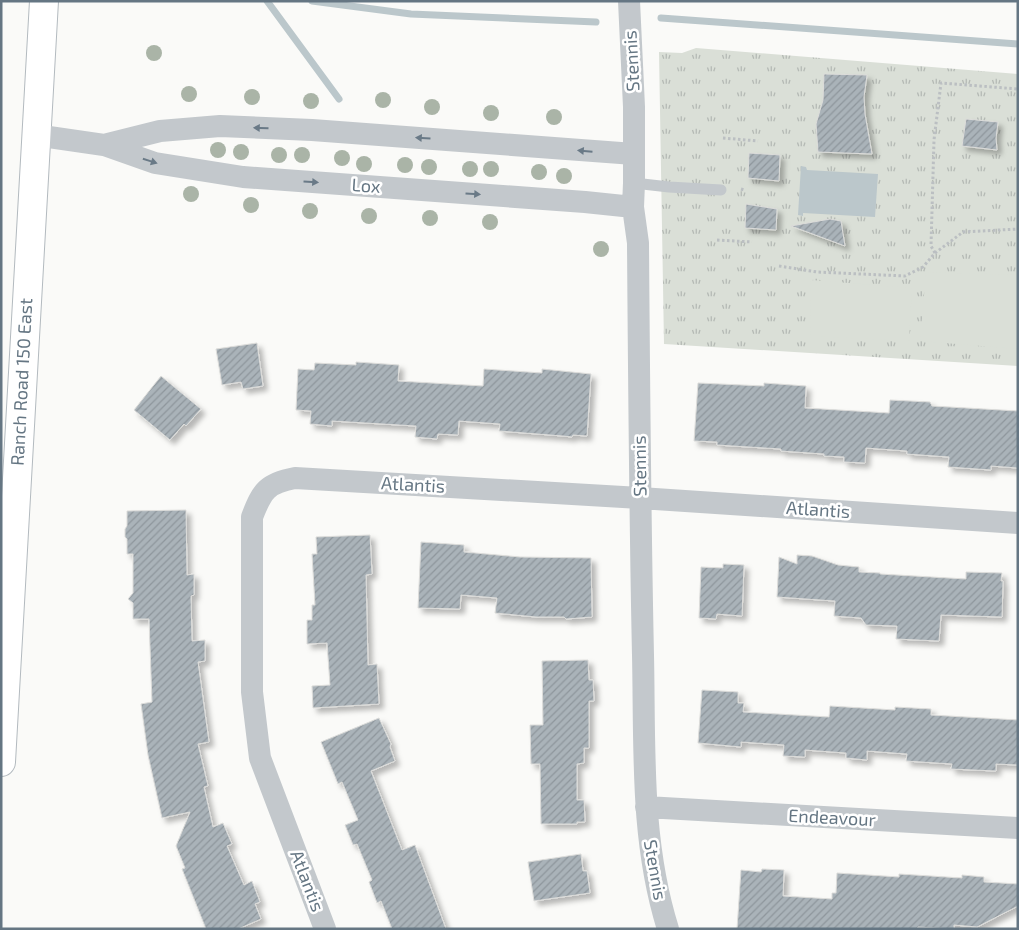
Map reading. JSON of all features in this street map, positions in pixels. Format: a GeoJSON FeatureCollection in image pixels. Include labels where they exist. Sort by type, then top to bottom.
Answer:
{"type":"FeatureCollection","features":[{"type":"Feature","properties":{"kind":"main road","name":"Ranch Road 150 East"},"geometry":{"type":"LineString","coordinates":[[1,762],[44,1]]}},
{"type":"Feature","properties":{"kind":"street","name":"Stennis"},"geometry":{"type":"LineString","coordinates":[[629,1],[634,107],[633,207],[638,243],[640,498],[646,807],[651,856],[659,899],[668,929]]}},
{"type":"Feature","properties":{"kind":"street","name":"Lox"},"geometry":{"type":"LineString","coordinates":[[104,145],[160,130],[220,126],[341,132],[634,154]]}},
{"type":"Feature","properties":{"kind":"street","name":"Lox"},"geometry":{"type":"LineString","coordinates":[[35,135],[104,145],[155,163],[243,177],[576,201],[633,207]]}},
{"type":"Feature","properties":{"kind":"street","name":"Atlantis"},"geometry":{"type":"LineString","coordinates":[[325,929],[260,758],[252,692],[252,517],[263,483],[295,478],[1018,523]]}},
{"type":"Feature","properties":{"kind":"street","name":"Endeavour"},"geometry":{"type":"LineString","coordinates":[[646,807],[1018,828]]}},
{"type":"Feature","properties":{"kind":"lane"},"geometry":{"type":"LineString","coordinates":[[634,183],[721,190]]}},
{"type":"Feature","properties":{"kind":"path"},"geometry":{"type":"LineString","coordinates":[[935,253],[931,246],[934,140],[941,83],[1018,89]]}},
{"type":"Feature","properties":{"kind":"path"},"geometry":{"type":"LineString","coordinates":[[723,138],[758,141]]}},
{"type":"Feature","properties":{"kind":"path"},"geometry":{"type":"LineString","coordinates":[[779,266],[817,272],[905,276],[923,266],[935,253],[962,232],[1018,229]]}},
{"type":"Feature","properties":{"kind":"path"},"geometry":{"type":"LineString","coordinates":[[717,240],[752,242]]}},
{"type":"Feature","properties":{"kind":"green space"},"geometry":{"type":"Polygon","coordinates":[[[696,48],[1018,74],[1018,366],[664,344],[659,52],[682,53],[696,48]]]}},
{"type":"Feature","properties":{"kind":"green space"},"geometry":{"type":"Polygon","coordinates":[[[926,272],[1018,275],[1018,349],[920,341],[926,272]]]}},
{"type":"Feature","properties":{"kind":"green space"},"geometry":{"type":"Polygon","coordinates":[[[811,280],[912,288],[909,341],[810,336],[811,280]]]}},
{"type":"Feature","properties":{"kind":"shaded area"},"geometry":{"type":"Polygon","coordinates":[[[801,166],[806,167],[807,170],[878,174],[875,217],[803,213],[803,216],[798,215],[801,166]]]}},
{"type":"Feature","properties":{"kind":"building"},"geometry":{"type":"Polygon","coordinates":[[[824,74],[867,75],[864,97],[865,114],[872,154],[818,152],[816,124],[823,100],[824,74]]]}},
{"type":"Feature","properties":{"kind":"building"},"geometry":{"type":"Polygon","coordinates":[[[966,119],[998,122],[997,150],[962,146],[966,119]]]}},
{"type":"Feature","properties":{"kind":"building"},"geometry":{"type":"Polygon","coordinates":[[[749,153],[780,155],[779,181],[748,178],[749,153]]]}},
{"type":"Feature","properties":{"kind":"building"},"geometry":{"type":"Polygon","coordinates":[[[746,204],[777,209],[776,230],[745,228],[746,204]]]}},
{"type":"Feature","properties":{"kind":"building"},"geometry":{"type":"Polygon","coordinates":[[[830,219],[841,221],[845,246],[791,226],[830,219]]]}},
{"type":"Feature","properties":{"kind":"building"},"geometry":{"type":"Polygon","coordinates":[[[257,343],[263,386],[243,389],[241,382],[222,385],[216,349],[257,343]]]}},
{"type":"Feature","properties":{"kind":"building"},"geometry":{"type":"Polygon","coordinates":[[[356,362],[399,365],[398,381],[483,386],[484,369],[542,373],[542,369],[591,374],[587,436],[573,435],[572,437],[499,431],[500,424],[459,421],[458,435],[438,434],[437,439],[415,437],[416,426],[332,421],[332,426],[310,424],[311,411],[296,410],[298,369],[314,370],[315,363],[356,365],[356,362]]]}},
{"type":"Feature","properties":{"kind":"building"},"geometry":{"type":"Polygon","coordinates":[[[161,376],[201,409],[170,440],[134,410],[161,376]]]}},
{"type":"Feature","properties":{"kind":"building"},"geometry":{"type":"Polygon","coordinates":[[[698,383],[764,386],[764,383],[806,386],[805,408],[889,413],[890,400],[930,402],[932,406],[1018,411],[1018,468],[991,466],[991,470],[948,467],[949,457],[907,454],[907,451],[866,448],[865,463],[844,462],[844,457],[824,456],[824,454],[717,445],[717,442],[694,441],[698,383]]]}},
{"type":"Feature","properties":{"kind":"building"},"geometry":{"type":"Polygon","coordinates":[[[186,510],[187,575],[194,574],[194,595],[191,596],[192,641],[205,640],[205,661],[198,662],[209,742],[198,744],[208,786],[204,787],[213,827],[223,823],[232,844],[227,846],[244,885],[252,881],[260,902],[255,904],[261,919],[238,929],[206,929],[182,869],[185,868],[176,846],[190,812],[162,818],[148,755],[141,704],[152,702],[149,619],[133,619],[133,603],[128,599],[133,593],[133,554],[127,554],[125,529],[127,526],[127,511],[186,510]]]}},
{"type":"Feature","properties":{"kind":"building"},"geometry":{"type":"Polygon","coordinates":[[[370,535],[372,574],[366,575],[368,665],[377,664],[379,704],[313,708],[312,686],[330,685],[327,643],[307,644],[307,620],[312,620],[312,605],[315,605],[312,554],[317,554],[316,537],[370,535]]]}},
{"type":"Feature","properties":{"kind":"building"},"geometry":{"type":"Polygon","coordinates":[[[421,542],[464,545],[464,552],[520,557],[591,558],[592,617],[566,619],[564,617],[536,617],[495,613],[497,598],[461,595],[460,609],[418,608],[421,542]]]}},
{"type":"Feature","properties":{"kind":"building"},"geometry":{"type":"Polygon","coordinates":[[[797,555],[812,556],[838,565],[859,567],[859,572],[880,574],[966,579],[966,572],[1002,573],[1002,617],[941,615],[939,641],[896,639],[897,626],[866,625],[861,618],[834,616],[835,601],[777,597],[779,557],[797,564],[797,555]]]}},
{"type":"Feature","properties":{"kind":"building"},"geometry":{"type":"Polygon","coordinates":[[[723,564],[744,565],[742,616],[717,614],[716,619],[699,618],[701,567],[723,568],[723,564]]]}},
{"type":"Feature","properties":{"kind":"building"},"geometry":{"type":"Polygon","coordinates":[[[588,660],[589,680],[593,680],[594,701],[589,701],[589,748],[584,748],[584,763],[577,764],[577,800],[584,800],[585,822],[577,822],[577,824],[541,824],[540,764],[531,764],[530,725],[543,725],[542,661],[588,660]]]}},
{"type":"Feature","properties":{"kind":"building"},"geometry":{"type":"Polygon","coordinates":[[[702,690],[738,692],[738,703],[744,703],[743,712],[829,717],[830,706],[895,710],[895,707],[931,709],[931,715],[1018,720],[1018,765],[996,764],[996,771],[951,769],[952,764],[906,761],[907,754],[867,751],[867,760],[846,758],[846,753],[805,750],[805,757],[783,756],[784,745],[741,742],[741,747],[698,743],[702,690]]]}},
{"type":"Feature","properties":{"kind":"building"},"geometry":{"type":"Polygon","coordinates":[[[379,718],[391,744],[390,747],[395,761],[371,771],[402,850],[415,845],[446,929],[392,929],[381,901],[377,903],[369,882],[372,880],[357,844],[353,845],[345,825],[358,820],[342,782],[338,784],[321,742],[379,718]]]}},
{"type":"Feature","properties":{"kind":"building"},"geometry":{"type":"Polygon","coordinates":[[[581,854],[583,871],[587,871],[590,893],[534,901],[528,862],[581,854]]]}},
{"type":"Feature","properties":{"kind":"building"},"geometry":{"type":"Polygon","coordinates":[[[762,869],[784,870],[783,896],[832,899],[832,893],[836,893],[837,873],[899,877],[899,874],[962,878],[962,875],[984,877],[984,882],[1018,884],[1018,906],[977,927],[954,925],[954,929],[918,927],[917,929],[737,929],[741,870],[761,872],[762,869]]]}},
{"type":"Feature","properties":{"kind":"waterway"},"geometry":{"type":"LineString","coordinates":[[267,1],[339,99]]}},
{"type":"Feature","properties":{"kind":"waterway"},"geometry":{"type":"LineString","coordinates":[[312,1],[411,14],[596,22]]}},
{"type":"Feature","properties":{"kind":"waterway"},"geometry":{"type":"LineString","coordinates":[[661,18],[1018,44]]}}]}
